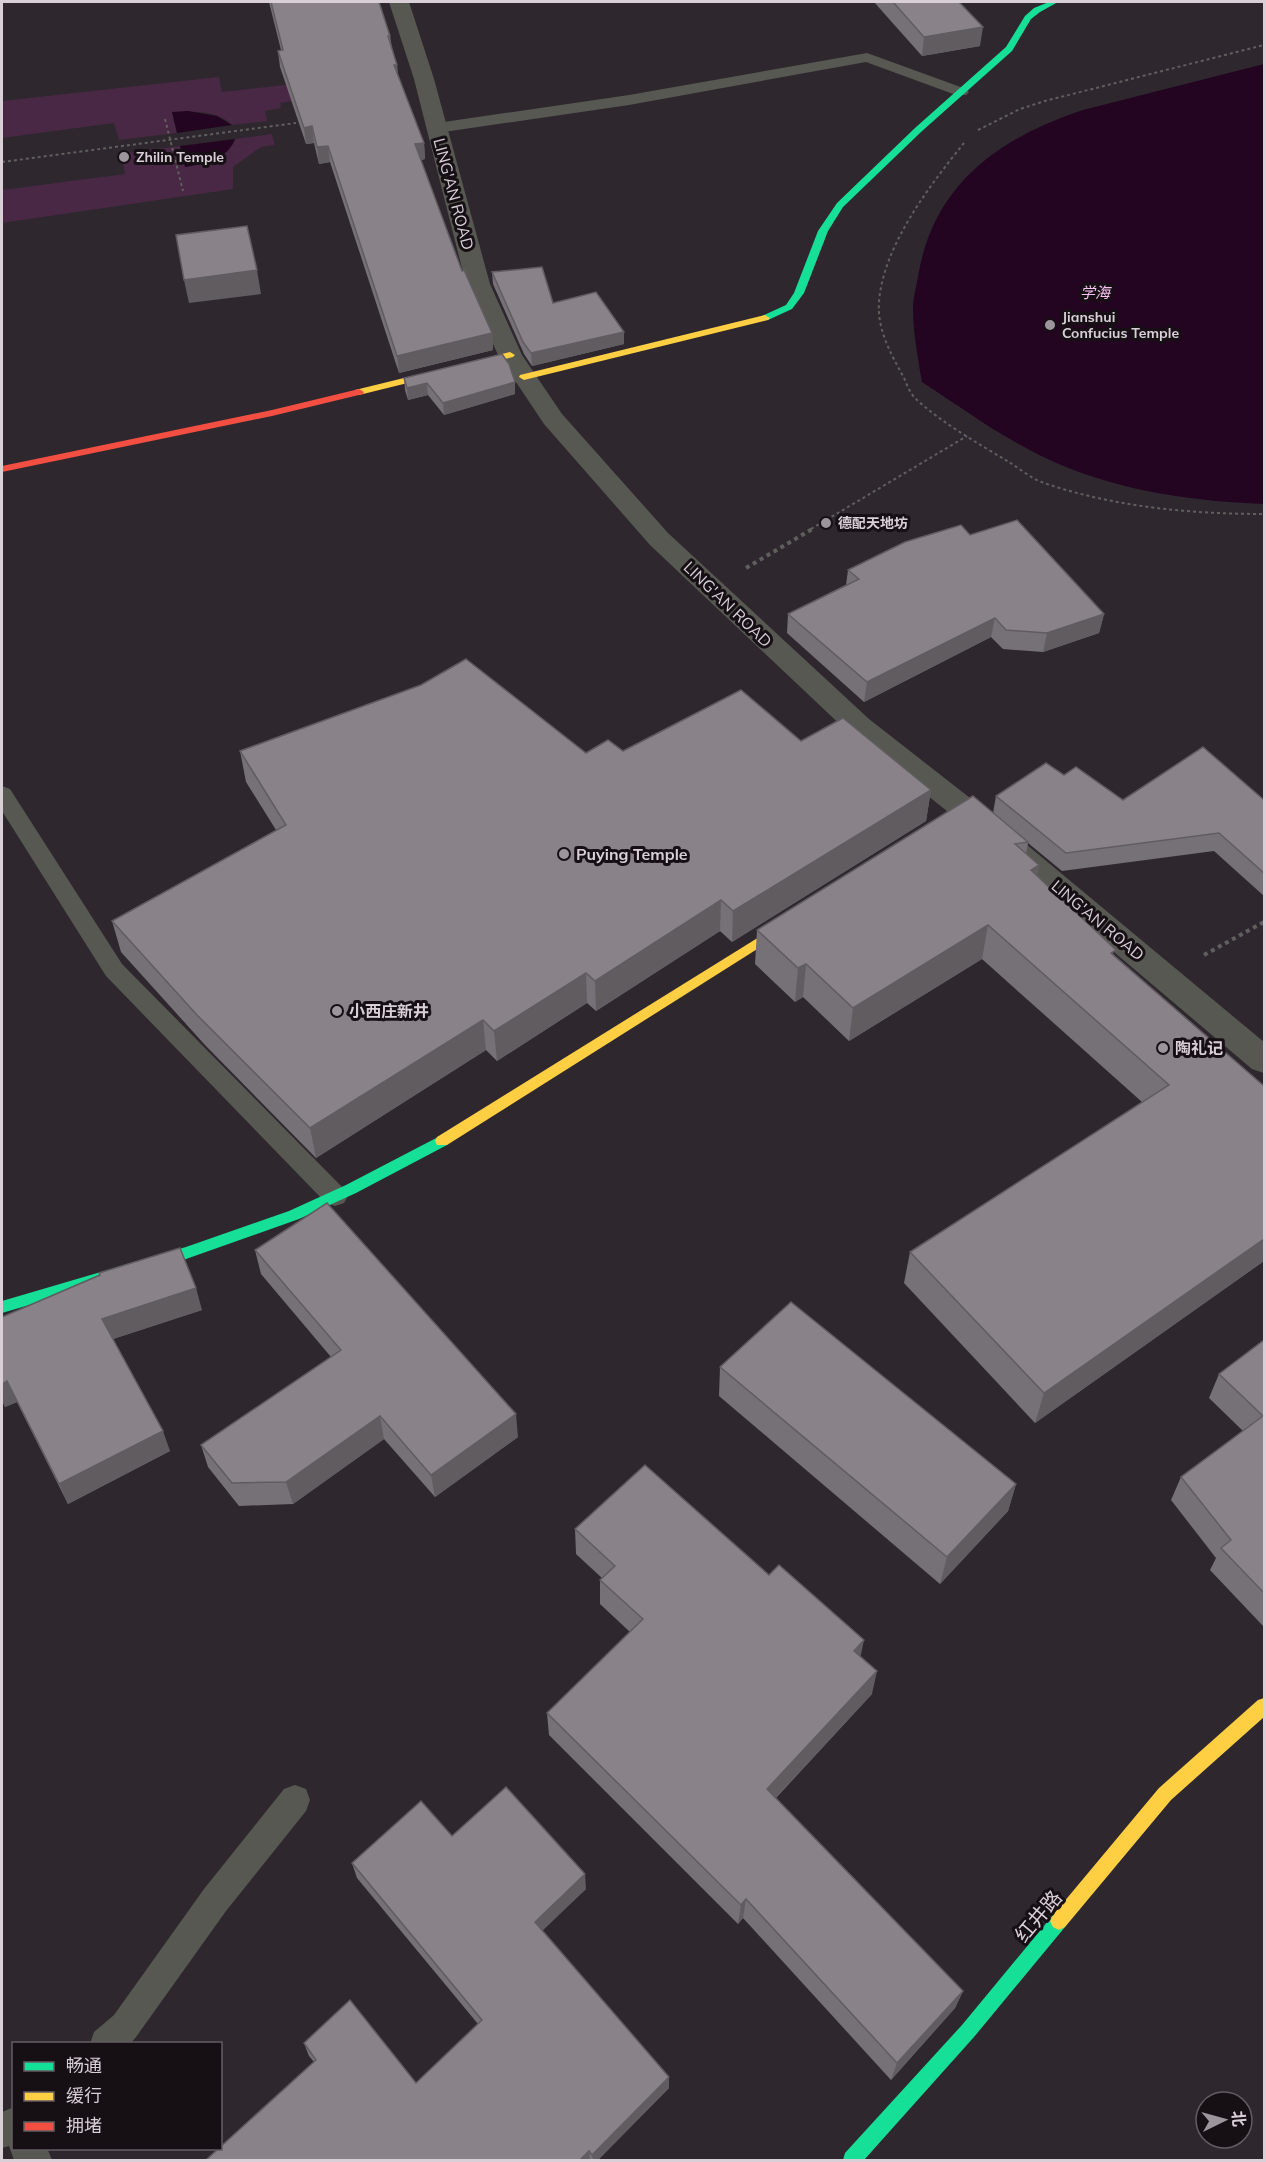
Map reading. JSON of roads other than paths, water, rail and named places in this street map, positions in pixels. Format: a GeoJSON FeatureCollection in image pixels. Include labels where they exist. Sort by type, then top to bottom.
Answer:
{"type":"FeatureCollection","features":[{"type":"Feature","properties":{"kind":"street","name":"LING'AN ROAD"},"geometry":{"type":"LineString","coordinates":[[399,2],[437,128],[478,284],[510,355],[553,419],[659,539],[859,726],[963,815],[1166,976],[1264,1060]]}},
{"type":"Feature","properties":{"kind":"street"},"geometry":{"type":"LineString","coordinates":[[524,377],[759,321],[789,307],[799,293],[823,231],[840,205],[1009,49],[1028,18],[1037,10],[1054,2]]}},
{"type":"Feature","properties":{"kind":"street"},"geometry":{"type":"LineString","coordinates":[[2,469],[272,413],[510,355]]}},
{"type":"Feature","properties":{"kind":"street"},"geometry":{"type":"LineString","coordinates":[[2,1307],[228,1239],[296,1214],[362,1185],[450,1137],[805,914]]}},
{"type":"Feature","properties":{"kind":"street","name":"红井路"},"geometry":{"type":"LineString","coordinates":[[852,2160],[968,2031],[1165,1794],[1264,1706]]}},
{"type":"Feature","properties":{"kind":"lane"},"geometry":{"type":"LineString","coordinates":[[437,128],[629,100],[867,57],[961,92]]}},
{"type":"Feature","properties":{"kind":"lane"},"geometry":{"type":"LineString","coordinates":[[2,794],[114,970],[335,1196]]}},
{"type":"Feature","properties":{"kind":"lane"},"geometry":{"type":"LineString","coordinates":[[107,2042],[125,2026],[215,1900],[295,1800]]}},
{"type":"Feature","properties":{"kind":"water","name":"学海"},"geometry":{"type":"Polygon","coordinates":[[[1264,64],[1264,504],[1173,496],[1112,483],[1082,473],[1054,462],[1013,441],[922,382],[913,309],[926,244],[938,216],[955,191],[975,169],[998,151],[1052,121],[1083,110],[1264,64]]]}},
{"type":"Feature","properties":{"kind":"water"},"geometry":{"type":"Polygon","coordinates":[[[188,111],[217,116],[232,125],[177,133],[172,112],[188,111]]]}},
{"type":"Feature","properties":{"kind":"water"},"geometry":{"type":"Polygon","coordinates":[[[235,139],[232,146],[221,156],[185,167],[180,146],[235,139]]]}},
{"type":"Feature","properties":{"kind":"place","name":"Zhilin Temple"},"geometry":{"type":"Point","coordinates":[124,157]}},
{"type":"Feature","properties":{"kind":"place","name":"Jianshui Confucius Temple"},"geometry":{"type":"Point","coordinates":[1050,325]}},
{"type":"Feature","properties":{"kind":"place","name":"德配天地坊"},"geometry":{"type":"Point","coordinates":[826,523]}},
{"type":"Feature","properties":{"kind":"place","name":"Puying Temple"},"geometry":{"type":"Point","coordinates":[564,854]}},
{"type":"Feature","properties":{"kind":"place","name":"小西庄新井"},"geometry":{"type":"Point","coordinates":[337,1011]}},
{"type":"Feature","properties":{"kind":"place","name":"陶礼记"},"geometry":{"type":"Point","coordinates":[1163,1048]}}]}
